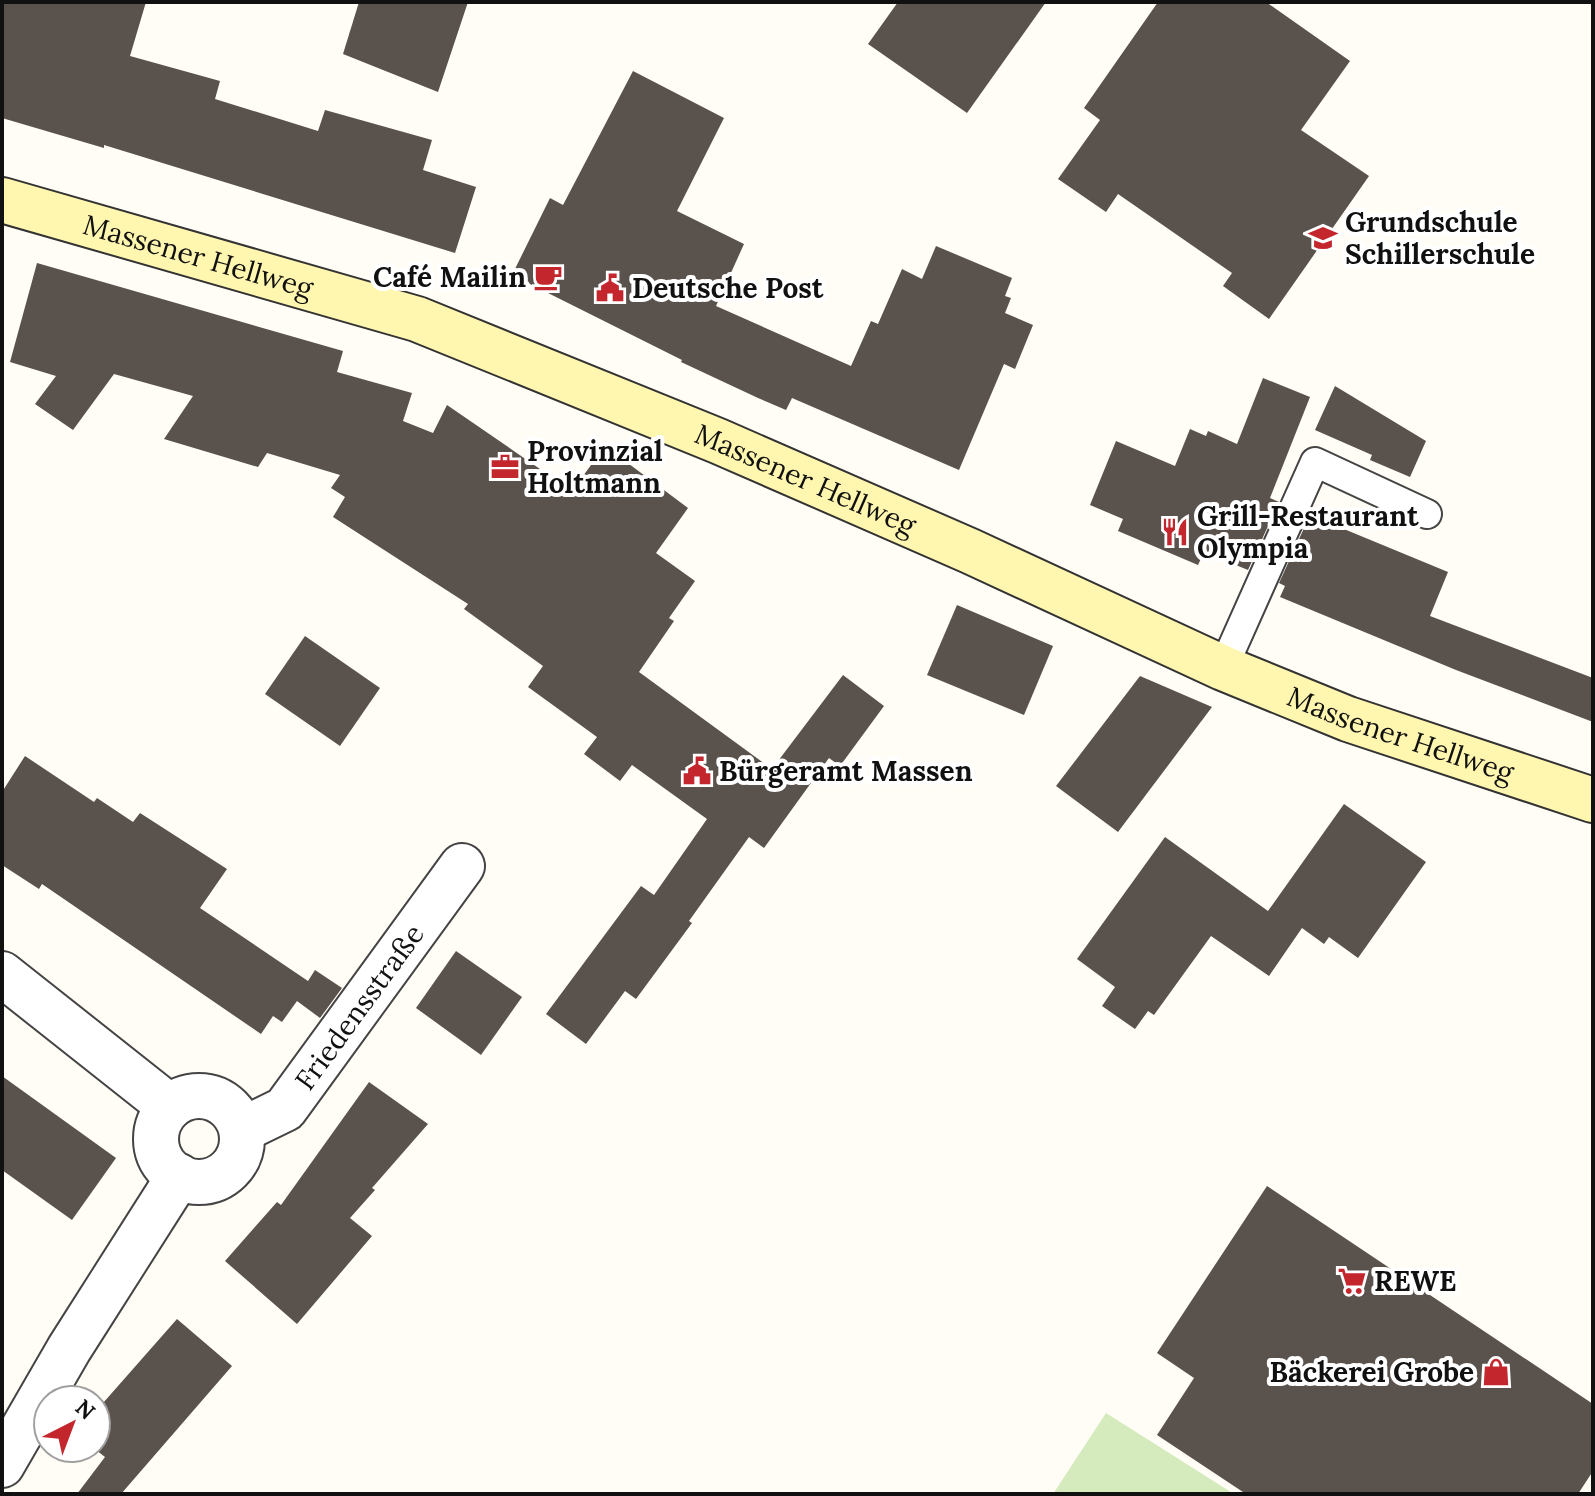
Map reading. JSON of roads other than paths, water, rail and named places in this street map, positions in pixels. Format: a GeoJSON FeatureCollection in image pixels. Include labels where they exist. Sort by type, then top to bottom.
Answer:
{"type":"FeatureCollection","features":[{"type":"Feature","properties":{"kind":"main road","name":"Massener Hellweg"},"geometry":{"type":"LineString","coordinates":[[2,200],[417,319],[718,441],[970,551],[1223,668],[1348,719],[1593,800]]}},
{"type":"Feature","properties":{"kind":"street","name":"Friedensstraße"},"geometry":{"type":"LineString","coordinates":[[242,1130],[285,1109],[462,866]]}},
{"type":"Feature","properties":{"kind":"street"},"geometry":{"type":"LineString","coordinates":[[2,974],[170,1107]]}},
{"type":"Feature","properties":{"kind":"street"},"geometry":{"type":"LineString","coordinates":[[194,1096],[219,1100],[237,1118],[242,1130],[239,1157],[219,1177],[206,1181],[192,1181],[168,1169],[156,1144],[157,1130],[170,1107],[194,1096]]}},
{"type":"Feature","properties":{"kind":"street"},"geometry":{"type":"LineString","coordinates":[[2,1465],[69,1349],[179,1176]]}},
{"type":"Feature","properties":{"kind":"lane"},"geometry":{"type":"LineString","coordinates":[[1223,668],[1315,462],[1427,514]]}},
{"type":"Feature","properties":{"kind":"place","name":"Grundschule Schillerschule"},"geometry":{"type":"Point","coordinates":[1323,238]}},
{"type":"Feature","properties":{"kind":"place","name":"Café Mailin"},"geometry":{"type":"Point","coordinates":[548,277]}},
{"type":"Feature","properties":{"kind":"place","name":"Deutsche Post"},"geometry":{"type":"Point","coordinates":[610,288]}},
{"type":"Feature","properties":{"kind":"place","name":"Provinzial Holtmann"},"geometry":{"type":"Point","coordinates":[505,467]}},
{"type":"Feature","properties":{"kind":"place","name":"Grill-Restaurant Olympia"},"geometry":{"type":"Point","coordinates":[1175,532]}},
{"type":"Feature","properties":{"kind":"place","name":"Bürgeramt Massen"},"geometry":{"type":"Point","coordinates":[697,771]}},
{"type":"Feature","properties":{"kind":"place","name":"REWE"},"geometry":{"type":"Point","coordinates":[1352,1281]}},
{"type":"Feature","properties":{"kind":"place","name":"Bäckerei Grobe"},"geometry":{"type":"Point","coordinates":[1496,1372]}}]}
